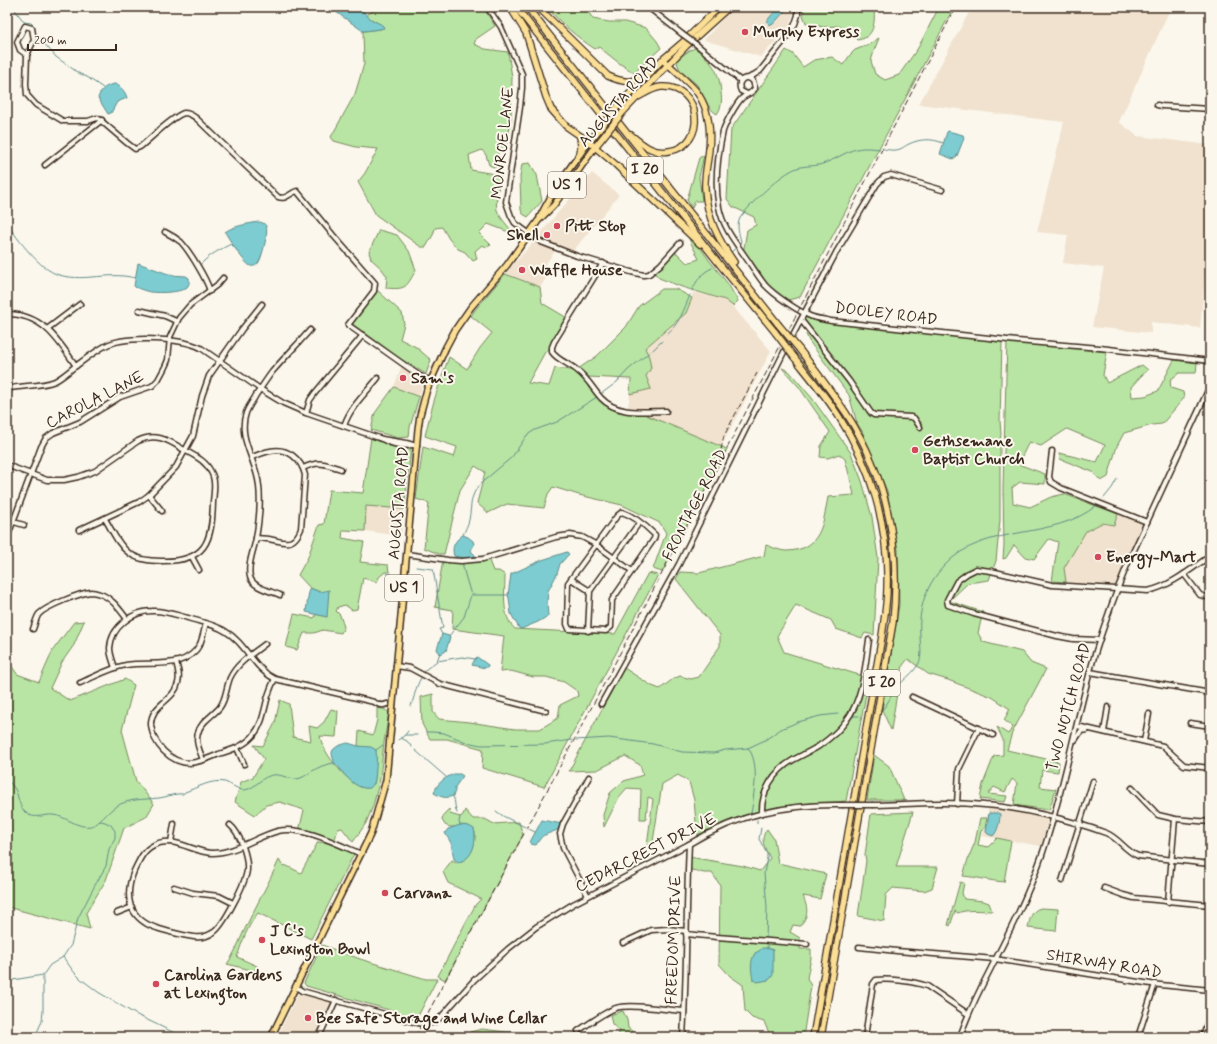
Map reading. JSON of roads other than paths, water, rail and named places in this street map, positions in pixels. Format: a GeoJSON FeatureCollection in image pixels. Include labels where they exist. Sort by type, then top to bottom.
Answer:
{"type":"FeatureCollection","features":[{"type":"Feature","properties":{"kind":"highway"},"geometry":{"type":"LineString","coordinates":[[510,7],[526,33],[543,89],[552,109],[566,126],[589,142],[615,164],[714,257]]}},
{"type":"Feature","properties":{"kind":"highway","name":"I 20"},"geometry":{"type":"LineString","coordinates":[[516,7],[775,332],[839,416],[863,463],[876,499],[882,522],[887,571],[886,601],[882,636],[813,1037]]}},
{"type":"Feature","properties":{"kind":"highway","name":"I 20"},"geometry":{"type":"LineString","coordinates":[[526,7],[799,349],[846,413],[865,446],[876,471],[891,524],[895,578],[893,622],[820,1037]]}},
{"type":"Feature","properties":{"kind":"highway"},"geometry":{"type":"LineString","coordinates":[[538,7],[608,76],[620,81],[629,82],[641,78],[652,71]]}},
{"type":"Feature","properties":{"kind":"highway","name":"AUGUSTA ROAD"},"geometry":{"type":"LineString","coordinates":[[589,142],[618,106],[662,60],[719,7]]}},
{"type":"Feature","properties":{"kind":"highway","name":"AUGUSTA ROAD"},"geometry":{"type":"LineString","coordinates":[[595,147],[623,112],[668,64],[729,7]]}},
{"type":"Feature","properties":{"kind":"highway"},"geometry":{"type":"LineString","coordinates":[[662,60],[695,90],[704,105],[709,120],[710,130],[705,186],[708,210],[719,239],[756,295]]}},
{"type":"Feature","properties":{"kind":"highway"},"geometry":{"type":"LineString","coordinates":[[622,127],[646,146],[660,152],[675,150],[681,147],[687,142],[692,134],[696,121],[694,108],[689,99],[681,92],[672,88],[661,87],[652,89],[636,98]]}},
{"type":"Feature","properties":{"kind":"highway"},"geometry":{"type":"LineString","coordinates":[[580,136],[580,154]]}},
{"type":"Feature","properties":{"kind":"main road","name":"AUGUSTA ROAD"},"geometry":{"type":"LineString","coordinates":[[538,222],[546,204],[589,142]]}},
{"type":"Feature","properties":{"kind":"main road","name":"AUGUSTA ROAD"},"geometry":{"type":"LineString","coordinates":[[271,1037],[296,987],[304,975],[304,971],[371,833],[386,780],[390,705],[396,666],[407,554],[414,446],[424,398],[446,347],[462,320],[471,307],[507,265],[538,222],[554,205],[595,147]]}},
{"type":"Feature","properties":{"kind":"street","name":"MONROE LANE"},"geometry":{"type":"LineString","coordinates":[[487,7],[501,27],[522,74],[520,107],[506,202],[515,223],[529,234],[548,245],[577,256],[646,275],[660,266],[680,243]]}},
{"type":"Feature","properties":{"kind":"street"},"geometry":{"type":"LineString","coordinates":[[648,7],[741,80]]}},
{"type":"Feature","properties":{"kind":"street"},"geometry":{"type":"LineString","coordinates":[[741,80],[739,86],[742,93],[750,94],[754,90],[760,71],[795,24],[798,15],[798,7]]}},
{"type":"Feature","properties":{"kind":"street"},"geometry":{"type":"LineString","coordinates":[[27,55],[20,50],[17,42],[24,26],[32,28],[34,40],[27,55],[27,95],[36,105],[62,121],[88,121],[97,118],[102,120],[135,150],[176,117],[189,114],[196,118],[278,197],[285,198],[297,191],[375,283],[376,286],[374,291],[348,325],[420,376],[431,381]]}},
{"type":"Feature","properties":{"kind":"street"},"geometry":{"type":"LineString","coordinates":[[741,80],[749,78],[760,71]]}},
{"type":"Feature","properties":{"kind":"street"},"geometry":{"type":"LineString","coordinates":[[749,78],[753,80],[755,84]]}},
{"type":"Feature","properties":{"kind":"street","name":"DOOLEY ROAD"},"geometry":{"type":"LineString","coordinates":[[741,91],[737,105],[724,129],[716,190],[720,214],[731,236],[766,285],[784,301],[814,317],[831,321],[989,338],[1097,347],[1210,361]]}},
{"type":"Feature","properties":{"kind":"street","name":"DOOLEY ROAD"},"geometry":{"type":"LineString","coordinates":[[737,105],[747,94]]}},
{"type":"Feature","properties":{"kind":"street"},"geometry":{"type":"LineString","coordinates":[[1157,105],[1210,109]]}},
{"type":"Feature","properties":{"kind":"street"},"geometry":{"type":"LineString","coordinates":[[45,165],[102,120]]}},
{"type":"Feature","properties":{"kind":"street","name":"FRONTAGE ROAD"},"geometry":{"type":"LineString","coordinates":[[601,704],[679,564],[837,251],[877,184],[888,176],[895,176],[942,190]]}},
{"type":"Feature","properties":{"kind":"street"},"geometry":{"type":"LineString","coordinates":[[165,232],[177,239],[183,245],[197,266],[210,291]]}},
{"type":"Feature","properties":{"kind":"street"},"geometry":{"type":"LineString","coordinates":[[603,263],[554,342],[552,352],[558,358],[579,371],[604,400],[618,408],[639,412],[666,411]]}},
{"type":"Feature","properties":{"kind":"street","name":"CAROLA LANE"},"geometry":{"type":"LineString","coordinates":[[7,538],[41,447],[46,438],[50,434],[80,422],[120,397],[152,386],[158,380],[168,360],[169,341],[176,321],[190,305],[217,286],[223,278]]}},
{"type":"Feature","properties":{"kind":"street"},"geometry":{"type":"LineString","coordinates":[[47,329],[80,304]]}},
{"type":"Feature","properties":{"kind":"street"},"geometry":{"type":"LineString","coordinates":[[79,530],[134,505],[149,495],[176,467],[193,436],[204,389],[212,372],[242,328],[262,304]]}},
{"type":"Feature","properties":{"kind":"street"},"geometry":{"type":"LineString","coordinates":[[139,310],[164,316],[176,321]]}},
{"type":"Feature","properties":{"kind":"street"},"geometry":{"type":"LineString","coordinates":[[7,314],[25,317],[36,321],[47,329],[58,340],[76,366]]}},
{"type":"Feature","properties":{"kind":"street"},"geometry":{"type":"LineString","coordinates":[[801,320],[849,381],[871,413],[874,415],[911,417],[914,418],[920,426]]}},
{"type":"Feature","properties":{"kind":"street"},"geometry":{"type":"LineString","coordinates":[[280,595],[261,587],[252,581],[250,575],[250,565],[256,538],[260,494],[258,476],[245,439],[243,426],[248,408],[260,389],[310,330]]}},
{"type":"Feature","properties":{"kind":"street"},"geometry":{"type":"LineString","coordinates":[[306,413],[310,400],[315,393],[362,335]]}},
{"type":"Feature","properties":{"kind":"street"},"geometry":{"type":"LineString","coordinates":[[7,389],[52,382],[105,346],[119,341],[138,339],[183,342],[195,345],[283,403],[306,413],[382,439],[406,443],[414,446]]}},
{"type":"Feature","properties":{"kind":"street"},"geometry":{"type":"LineString","coordinates":[[344,426],[350,412],[378,378]]}},
{"type":"Feature","properties":{"kind":"street","name":"TWO NOTCH ROAD"},"geometry":{"type":"LineString","coordinates":[[960,1037],[968,1014],[1030,889],[1054,818],[1090,672],[1099,640],[1117,589],[1210,386]]}},
{"type":"Feature","properties":{"kind":"street"},"geometry":{"type":"LineString","coordinates":[[9,466],[47,480],[58,481],[87,475],[100,468],[138,441],[147,437],[155,437],[167,440],[198,457],[204,462],[212,473],[214,487],[212,530],[210,537],[204,546],[192,557],[178,561],[159,561],[143,560],[133,556],[121,545],[105,519]]}},
{"type":"Feature","properties":{"kind":"street"},"geometry":{"type":"LineString","coordinates":[[252,457],[270,451],[281,451],[292,455],[299,461],[305,475],[301,529],[297,536],[290,542],[286,543],[256,538]]}},
{"type":"Feature","properties":{"kind":"street"},"geometry":{"type":"LineString","coordinates":[[1052,451],[1049,477],[1054,484],[1071,493],[1147,522]]}},
{"type":"Feature","properties":{"kind":"street"},"geometry":{"type":"LineString","coordinates":[[303,468],[312,463],[318,463],[341,469]]}},
{"type":"Feature","properties":{"kind":"street"},"geometry":{"type":"LineString","coordinates":[[149,495],[162,511]]}},
{"type":"Feature","properties":{"kind":"street"},"geometry":{"type":"LineString","coordinates":[[622,512],[639,523],[655,535],[654,540],[612,600],[610,627],[606,631],[569,629],[567,624],[568,583],[617,516],[622,512]]}},
{"type":"Feature","properties":{"kind":"street"},"geometry":{"type":"LineString","coordinates":[[7,520],[24,526]]}},
{"type":"Feature","properties":{"kind":"street"},"geometry":{"type":"LineString","coordinates":[[588,631],[590,591],[639,523]]}},
{"type":"Feature","properties":{"kind":"street"},"geometry":{"type":"LineString","coordinates":[[407,554],[461,561],[483,559],[556,537],[570,535],[582,537],[596,545],[632,571]]}},
{"type":"Feature","properties":{"kind":"street"},"geometry":{"type":"LineString","coordinates":[[290,542],[292,548]]}},
{"type":"Feature","properties":{"kind":"street"},"geometry":{"type":"LineString","coordinates":[[1099,640],[1073,639],[1057,636],[974,614],[948,605],[947,600],[953,588],[961,578],[976,569],[991,570],[1052,585],[1143,591],[1164,586],[1210,556]]}},
{"type":"Feature","properties":{"kind":"street"},"geometry":{"type":"LineString","coordinates":[[192,557],[199,570]]}},
{"type":"Feature","properties":{"kind":"street"},"geometry":{"type":"LineString","coordinates":[[1184,574],[1200,596],[1210,598]]}},
{"type":"Feature","properties":{"kind":"street"},"geometry":{"type":"LineString","coordinates":[[571,579],[590,591]]}},
{"type":"Feature","properties":{"kind":"street"},"geometry":{"type":"LineString","coordinates":[[247,583],[252,581]]}},
{"type":"Feature","properties":{"kind":"street"},"geometry":{"type":"LineString","coordinates":[[33,628],[39,615],[47,608],[92,592],[108,598],[116,605],[127,620]]}},
{"type":"Feature","properties":{"kind":"street"},"geometry":{"type":"LineString","coordinates":[[115,668],[111,653],[111,644],[115,632],[127,620],[143,612],[158,611],[206,623],[228,632],[237,639],[263,671],[275,679],[374,702],[384,706],[390,705]]}},
{"type":"Feature","properties":{"kind":"street"},"geometry":{"type":"LineString","coordinates":[[80,683],[115,668],[132,665],[176,662],[188,657],[198,647],[203,637],[206,623]]}},
{"type":"Feature","properties":{"kind":"street"},"geometry":{"type":"LineString","coordinates":[[762,813],[761,806],[764,796],[770,783],[778,772],[790,762],[819,746],[831,737],[852,713],[860,692],[869,640]]}},
{"type":"Feature","properties":{"kind":"street"},"geometry":{"type":"LineString","coordinates":[[203,760],[197,740],[199,729],[220,706],[224,699],[232,675],[239,665],[265,644]]}},
{"type":"Feature","properties":{"kind":"street"},"geometry":{"type":"LineString","coordinates":[[176,662],[179,676],[177,687],[172,694],[156,709],[152,716],[151,725],[153,733],[162,749],[170,757],[178,761],[190,763],[203,760],[237,748],[249,740],[259,727],[269,692],[275,679]]}},
{"type":"Feature","properties":{"kind":"street"},"geometry":{"type":"LineString","coordinates":[[396,666],[410,668],[440,684],[546,710]]}},
{"type":"Feature","properties":{"kind":"street"},"geometry":{"type":"LineString","coordinates":[[1090,672],[1210,693]]}},
{"type":"Feature","properties":{"kind":"street"},"geometry":{"type":"LineString","coordinates":[[912,697],[994,735]]}},
{"type":"Feature","properties":{"kind":"street"},"geometry":{"type":"LineString","coordinates":[[1104,732],[1108,707]]}},
{"type":"Feature","properties":{"kind":"street"},"geometry":{"type":"LineString","coordinates":[[1144,741],[1149,714]]}},
{"type":"Feature","properties":{"kind":"street"},"geometry":{"type":"LineString","coordinates":[[1190,723],[1210,726]]}},
{"type":"Feature","properties":{"kind":"street"},"geometry":{"type":"LineString","coordinates":[[1077,726],[1163,746],[1184,765],[1210,768]]}},
{"type":"Feature","properties":{"kind":"street"},"geometry":{"type":"LineString","coordinates":[[957,804],[960,769],[979,728]]}},
{"type":"Feature","properties":{"kind":"street"},"geometry":{"type":"LineString","coordinates":[[1072,747],[1081,731],[1092,730]]}},
{"type":"Feature","properties":{"kind":"street"},"geometry":{"type":"LineString","coordinates":[[237,748],[244,764]]}},
{"type":"Feature","properties":{"kind":"street"},"geometry":{"type":"LineString","coordinates":[[176,766],[178,761]]}},
{"type":"Feature","properties":{"kind":"street"},"geometry":{"type":"LineString","coordinates":[[588,896],[563,848],[560,834],[561,829],[589,777]]}},
{"type":"Feature","properties":{"kind":"street"},"geometry":{"type":"LineString","coordinates":[[1062,881],[1093,781]]}},
{"type":"Feature","properties":{"kind":"street"},"geometry":{"type":"LineString","coordinates":[[1132,788],[1158,814],[1175,819],[1210,822]]}},
{"type":"Feature","properties":{"kind":"street","name":"CEDARCREST DRIVE"},"geometry":{"type":"LineString","coordinates":[[296,987],[302,991],[422,1024],[431,1024],[438,1021],[474,980],[520,939],[555,914],[690,844],[706,834],[724,826],[762,813],[802,806],[957,804],[1001,807],[1054,818],[1110,835],[1127,850],[1141,857],[1210,864]]}},
{"type":"Feature","properties":{"kind":"street"},"geometry":{"type":"LineString","coordinates":[[1168,902],[1175,819]]}},
{"type":"Feature","properties":{"kind":"street"},"geometry":{"type":"LineString","coordinates":[[171,842],[174,824]]}},
{"type":"Feature","properties":{"kind":"street"},"geometry":{"type":"LineString","coordinates":[[230,825],[236,832],[242,846],[247,860],[247,871],[244,882],[217,930],[209,935],[197,938],[152,926],[139,918],[132,907],[129,895],[129,884],[142,855],[147,849],[160,842],[171,842],[197,851],[212,853],[230,851],[242,846],[276,832],[290,830],[314,835],[361,854]]}},
{"type":"Feature","properties":{"kind":"street","name":"FREEDOM DRIVE"},"geometry":{"type":"LineString","coordinates":[[683,1037],[690,844]]}},
{"type":"Feature","properties":{"kind":"street"},"geometry":{"type":"LineString","coordinates":[[174,887],[193,893],[219,896],[233,903]]}},
{"type":"Feature","properties":{"kind":"street"},"geometry":{"type":"LineString","coordinates":[[1104,888],[1134,898],[1210,905]]}},
{"type":"Feature","properties":{"kind":"street"},"geometry":{"type":"LineString","coordinates":[[117,914],[132,907]]}},
{"type":"Feature","properties":{"kind":"street"},"geometry":{"type":"LineString","coordinates":[[623,943],[651,930],[668,929],[717,937],[807,944]]}},
{"type":"Feature","properties":{"kind":"street","name":"SHIRWAY ROAD"},"geometry":{"type":"LineString","coordinates":[[859,947],[995,959],[1155,984],[1210,990]]}},
{"type":"Feature","properties":{"kind":"street"},"geometry":{"type":"LineString","coordinates":[[873,1037],[865,1036],[873,984],[876,980],[920,983],[927,986],[968,1014]]}},
{"type":"Feature","properties":{"kind":"street"},"geometry":{"type":"LineString","coordinates":[[1138,1037],[1155,984]]}},
{"type":"Feature","properties":{"kind":"street"},"geometry":{"type":"LineString","coordinates":[[319,1037],[336,1000]]}},
{"type":"Feature","properties":{"kind":"street"},"geometry":{"type":"LineString","coordinates":[[578,1031],[613,1009],[621,1006],[684,1011]]}},
{"type":"Feature","properties":{"kind":"street"},"geometry":{"type":"LineString","coordinates":[[1203,1037],[1210,1014]]}},
{"type":"Feature","properties":{"kind":"water"},"geometry":{"type":"Polygon","coordinates":[[[329,7],[360,7],[370,18],[382,25],[384,28],[363,31],[329,7]]]}},
{"type":"Feature","properties":{"kind":"water"},"geometry":{"type":"Polygon","coordinates":[[[779,7],[789,7],[772,25],[769,24],[767,22],[769,18],[779,7]]]}},
{"type":"Feature","properties":{"kind":"water"},"geometry":{"type":"Polygon","coordinates":[[[115,84],[123,90],[127,98],[117,102],[111,113],[108,114],[98,98],[104,88],[115,84]]]}},
{"type":"Feature","properties":{"kind":"water"},"geometry":{"type":"Polygon","coordinates":[[[948,131],[963,135],[964,138],[957,156],[953,159],[940,154],[948,131]]]}},
{"type":"Feature","properties":{"kind":"water"},"geometry":{"type":"Polygon","coordinates":[[[258,222],[263,223],[266,226],[267,233],[259,262],[252,266],[241,257],[225,232],[245,224],[258,222]]]}},
{"type":"Feature","properties":{"kind":"water"},"geometry":{"type":"Polygon","coordinates":[[[138,263],[171,275],[186,276],[189,278],[189,285],[184,289],[175,291],[144,291],[134,286],[138,263]]]}},
{"type":"Feature","properties":{"kind":"water"},"geometry":{"type":"Polygon","coordinates":[[[463,535],[473,541],[474,544],[471,551],[475,557],[473,559],[454,556],[454,544],[463,535]]]}},
{"type":"Feature","properties":{"kind":"water"},"geometry":{"type":"Polygon","coordinates":[[[567,552],[569,554],[560,564],[557,574],[548,591],[548,616],[538,622],[521,629],[519,628],[511,614],[508,595],[511,574],[542,560],[567,552]]]}},
{"type":"Feature","properties":{"kind":"water"},"geometry":{"type":"Polygon","coordinates":[[[310,588],[320,592],[329,590],[327,617],[306,612],[310,588]]]}},
{"type":"Feature","properties":{"kind":"water"},"geometry":{"type":"Polygon","coordinates":[[[442,634],[450,637],[446,651],[441,654],[437,649],[442,634]]]}},
{"type":"Feature","properties":{"kind":"water"},"geometry":{"type":"Polygon","coordinates":[[[477,657],[488,666],[485,668],[472,665],[477,657]]]}},
{"type":"Feature","properties":{"kind":"water"},"geometry":{"type":"Polygon","coordinates":[[[348,743],[358,746],[371,747],[376,750],[375,781],[370,788],[362,788],[355,784],[334,763],[332,751],[338,746],[348,743]]]}},
{"type":"Feature","properties":{"kind":"water"},"geometry":{"type":"Polygon","coordinates":[[[454,774],[460,774],[463,776],[455,787],[453,796],[443,797],[434,793],[441,781],[454,774]]]}},
{"type":"Feature","properties":{"kind":"water"},"geometry":{"type":"Polygon","coordinates":[[[989,813],[1000,814],[1000,820],[993,836],[986,832],[989,813]]]}},
{"type":"Feature","properties":{"kind":"water"},"geometry":{"type":"Polygon","coordinates":[[[542,820],[562,824],[557,830],[542,836],[536,845],[531,844],[530,842],[542,820]]]}},
{"type":"Feature","properties":{"kind":"water"},"geometry":{"type":"Polygon","coordinates":[[[460,825],[469,826],[474,829],[475,839],[473,849],[470,854],[467,858],[458,862],[454,859],[451,843],[445,833],[448,829],[460,825]]]}},
{"type":"Feature","properties":{"kind":"water"},"geometry":{"type":"Polygon","coordinates":[[[762,948],[773,950],[773,975],[769,980],[757,982],[753,980],[751,969],[752,962],[755,953],[762,948]]]}},
{"type":"Feature","properties":{"kind":"waterway"},"geometry":{"type":"LineString","coordinates":[[13,7],[24,22],[31,23],[34,26],[35,33],[56,57],[103,88]]}},
{"type":"Feature","properties":{"kind":"waterway"},"geometry":{"type":"LineString","coordinates":[[884,149],[898,150],[908,144],[921,140],[934,140],[943,143]]}},
{"type":"Feature","properties":{"kind":"waterway"},"geometry":{"type":"LineString","coordinates":[[739,246],[741,241],[738,227],[740,218],[758,197],[782,176],[797,168],[822,164],[856,149],[880,149]]}},
{"type":"Feature","properties":{"kind":"waterway"},"geometry":{"type":"LineString","coordinates":[[7,224],[23,246],[44,267],[59,275],[76,278],[108,276],[135,278]]}},
{"type":"Feature","properties":{"kind":"waterway"},"geometry":{"type":"LineString","coordinates":[[201,264],[211,255],[231,244],[236,249]]}},
{"type":"Feature","properties":{"kind":"waterway"},"geometry":{"type":"LineString","coordinates":[[730,253],[736,248]]}},
{"type":"Feature","properties":{"kind":"waterway"},"geometry":{"type":"LineString","coordinates":[[692,291],[700,277],[712,268]]}},
{"type":"Feature","properties":{"kind":"waterway"},"geometry":{"type":"LineString","coordinates":[[667,334],[678,321],[690,295]]}},
{"type":"Feature","properties":{"kind":"waterway"},"geometry":{"type":"LineString","coordinates":[[653,350],[662,341]]}},
{"type":"Feature","properties":{"kind":"waterway"},"geometry":{"type":"LineString","coordinates":[[601,394],[617,382],[628,370],[650,352]]}},
{"type":"Feature","properties":{"kind":"waterway"},"geometry":{"type":"LineString","coordinates":[[463,535],[469,522],[472,497],[476,489],[512,457],[527,435],[535,430],[557,422],[597,397]]}},
{"type":"Feature","properties":{"kind":"waterway"},"geometry":{"type":"LineString","coordinates":[[1104,498],[1117,479]]}},
{"type":"Feature","properties":{"kind":"waterway"},"geometry":{"type":"LineString","coordinates":[[882,710],[897,687],[913,672],[920,662],[920,616],[924,598],[932,581],[944,566],[960,552],[979,543],[998,537],[1060,524],[1079,516],[1097,505]]}},
{"type":"Feature","properties":{"kind":"waterway"},"geometry":{"type":"LineString","coordinates":[[449,636],[464,617],[471,595],[463,568],[463,563]]}},
{"type":"Feature","properties":{"kind":"waterway"},"geometry":{"type":"LineString","coordinates":[[416,567],[433,569],[443,628],[439,629],[442,634]]}},
{"type":"Feature","properties":{"kind":"waterway"},"geometry":{"type":"LineString","coordinates":[[386,574],[391,573]]}},
{"type":"Feature","properties":{"kind":"waterway"},"geometry":{"type":"LineString","coordinates":[[472,595],[508,595]]}},
{"type":"Feature","properties":{"kind":"waterway"},"geometry":{"type":"LineString","coordinates":[[437,661],[440,653]]}},
{"type":"Feature","properties":{"kind":"waterway"},"geometry":{"type":"LineString","coordinates":[[425,670],[437,661],[462,657],[475,659]]}},
{"type":"Feature","properties":{"kind":"waterway"},"geometry":{"type":"LineString","coordinates":[[411,706],[417,685],[421,678]]}},
{"type":"Feature","properties":{"kind":"waterway"},"geometry":{"type":"LineString","coordinates":[[576,740],[609,738],[653,744],[682,752],[714,753],[725,750],[748,748],[765,740],[781,729],[798,722],[820,716],[838,714]]}},
{"type":"Feature","properties":{"kind":"waterway"},"geometry":{"type":"LineString","coordinates":[[853,716],[859,716]]}},
{"type":"Feature","properties":{"kind":"waterway"},"geometry":{"type":"LineString","coordinates":[[405,735],[408,731]]}},
{"type":"Feature","properties":{"kind":"waterway"},"geometry":{"type":"LineString","coordinates":[[426,732],[444,733],[466,742],[481,745],[545,744],[572,740]]}},
{"type":"Feature","properties":{"kind":"waterway"},"geometry":{"type":"LineString","coordinates":[[398,740],[405,735],[417,735]]}},
{"type":"Feature","properties":{"kind":"waterway"},"geometry":{"type":"LineString","coordinates":[[401,738],[407,741],[412,747]]}},
{"type":"Feature","properties":{"kind":"waterway"},"geometry":{"type":"LineString","coordinates":[[376,750],[383,745]]}},
{"type":"Feature","properties":{"kind":"waterway"},"geometry":{"type":"LineString","coordinates":[[748,748],[752,754],[755,769],[755,785],[751,813]]}},
{"type":"Feature","properties":{"kind":"waterway"},"geometry":{"type":"LineString","coordinates":[[415,750],[446,777]]}},
{"type":"Feature","properties":{"kind":"waterway"},"geometry":{"type":"LineString","coordinates":[[7,779],[16,791],[22,808],[29,815],[53,815],[81,826],[91,826],[97,823],[112,809],[126,802],[183,794],[199,786],[220,781],[242,790],[246,790],[269,776],[279,775],[297,779],[319,767],[334,763]]}},
{"type":"Feature","properties":{"kind":"waterway"},"geometry":{"type":"LineString","coordinates":[[453,796],[457,813]]}},
{"type":"Feature","properties":{"kind":"waterway"},"geometry":{"type":"LineString","coordinates":[[496,811],[525,827]]}},
{"type":"Feature","properties":{"kind":"waterway"},"geometry":{"type":"LineString","coordinates":[[460,817],[460,825]]}},
{"type":"Feature","properties":{"kind":"waterway"},"geometry":{"type":"LineString","coordinates":[[35,1037],[42,1021],[43,975],[50,965],[63,957],[71,945],[78,918],[106,866],[109,849],[115,838],[115,831],[111,825],[100,821]]}},
{"type":"Feature","properties":{"kind":"waterway"},"geometry":{"type":"LineString","coordinates":[[761,828],[759,839],[767,854],[764,873],[767,907],[766,940]]}},
{"type":"Feature","properties":{"kind":"waterway"},"geometry":{"type":"LineString","coordinates":[[529,829],[535,832]]}},
{"type":"Feature","properties":{"kind":"waterway"},"geometry":{"type":"LineString","coordinates":[[63,957],[74,972],[98,992],[135,1014],[183,1037]]}},
{"type":"Feature","properties":{"kind":"waterway"},"geometry":{"type":"LineString","coordinates":[[7,981],[43,975]]}},
{"type":"Feature","properties":{"kind":"railway"},"geometry":{"type":"LineString","coordinates":[[415,1037],[595,701],[956,7]]}},
{"type":"Feature","properties":{"kind":"railway"},"geometry":{"type":"LineString","coordinates":[[719,459],[724,436],[757,373]]}},
{"type":"Feature","properties":{"kind":"place","name":"Murphy Express"},"geometry":{"type":"Point","coordinates":[745,32]}},
{"type":"Feature","properties":{"kind":"place","name":"Pitt Stop"},"geometry":{"type":"Point","coordinates":[557,226]}},
{"type":"Feature","properties":{"kind":"place","name":"Shell"},"geometry":{"type":"Point","coordinates":[547,235]}},
{"type":"Feature","properties":{"kind":"place","name":"Waffle House"},"geometry":{"type":"Point","coordinates":[522,270]}},
{"type":"Feature","properties":{"kind":"place","name":"Sam's"},"geometry":{"type":"Point","coordinates":[403,378]}},
{"type":"Feature","properties":{"kind":"place","name":"Gethsemane Baptist Church"},"geometry":{"type":"Point","coordinates":[915,450]}},
{"type":"Feature","properties":{"kind":"place","name":"Energy-Mart"},"geometry":{"type":"Point","coordinates":[1098,557]}},
{"type":"Feature","properties":{"kind":"place","name":"Carvana"},"geometry":{"type":"Point","coordinates":[385,893]}},
{"type":"Feature","properties":{"kind":"place","name":"J C's Lexington Bowl"},"geometry":{"type":"Point","coordinates":[262,940]}},
{"type":"Feature","properties":{"kind":"place","name":"Carolina Gardens at Lexington"},"geometry":{"type":"Point","coordinates":[156,984]}},
{"type":"Feature","properties":{"kind":"place","name":"Bee Safe Storage and Wine Cellar"},"geometry":{"type":"Point","coordinates":[308,1018]}}]}
